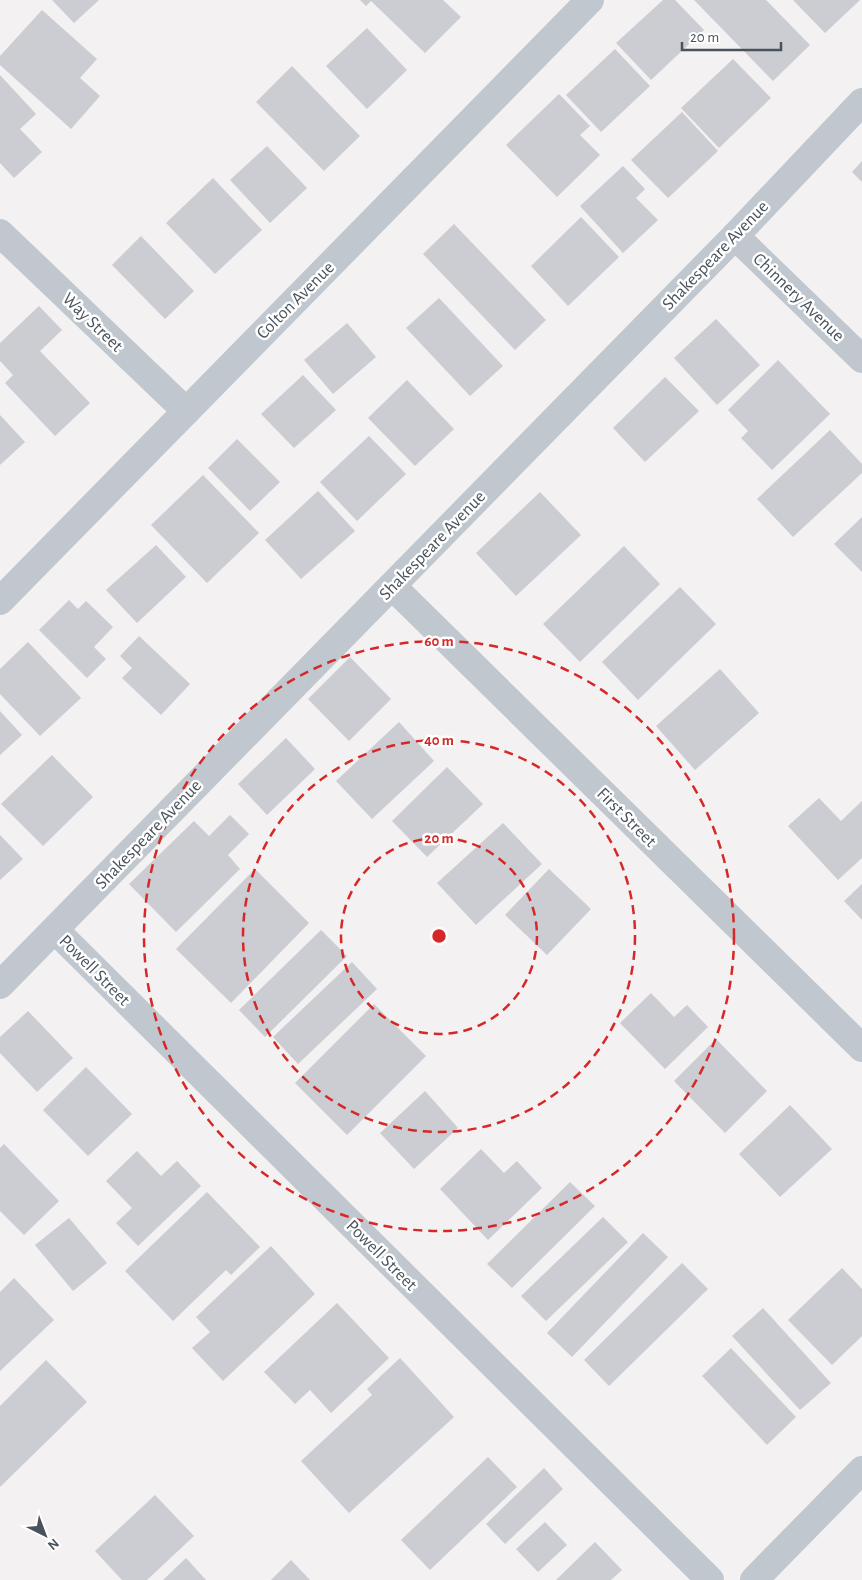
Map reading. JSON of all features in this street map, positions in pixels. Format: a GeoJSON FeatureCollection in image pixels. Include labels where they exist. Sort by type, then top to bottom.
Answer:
{"type":"FeatureCollection","features":[{"type":"Feature","properties":{"kind":"street","name":"Colton Avenue"},"geometry":{"type":"LineString","coordinates":[[0,601],[590,0]]}},
{"type":"Feature","properties":{"kind":"street","name":"Shakespeare Avenue"},"geometry":{"type":"LineString","coordinates":[[0,985],[735,236],[862,102]]}},
{"type":"Feature","properties":{"kind":"street","name":"Way Street"},"geometry":{"type":"LineString","coordinates":[[0,233],[186,411]]}},
{"type":"Feature","properties":{"kind":"street","name":"Chinnery Avenue"},"geometry":{"type":"LineString","coordinates":[[735,236],[862,359]]}},
{"type":"Feature","properties":{"kind":"street","name":"First Street"},"geometry":{"type":"LineString","coordinates":[[392,586],[862,1048]]}},
{"type":"Feature","properties":{"kind":"street","name":"Powell Street"},"geometry":{"type":"LineString","coordinates":[[54,930],[710,1580]]}},
{"type":"Feature","properties":{"kind":"street"},"geometry":{"type":"LineString","coordinates":[[754,1580],[862,1470]]}},
{"type":"Feature","properties":{"kind":"building"},"geometry":{"type":"Polygon","coordinates":[[[52,0],[99,0],[74,23],[52,0]]]}},
{"type":"Feature","properties":{"kind":"building"},"geometry":{"type":"Polygon","coordinates":[[[360,0],[443,0],[461,17],[425,53],[371,1],[366,6],[360,0]]]}},
{"type":"Feature","properties":{"kind":"building"},"geometry":{"type":"Polygon","coordinates":[[[663,0],[675,0],[704,30],[651,80],[616,43],[663,0]]]}},
{"type":"Feature","properties":{"kind":"building"},"geometry":{"type":"Polygon","coordinates":[[[694,0],[766,0],[810,45],[773,81],[694,0]]]}},
{"type":"Feature","properties":{"kind":"building"},"geometry":{"type":"Polygon","coordinates":[[[793,0],[860,0],[825,33],[793,0]]]}},
{"type":"Feature","properties":{"kind":"building"},"geometry":{"type":"Polygon","coordinates":[[[42,10],[97,59],[80,78],[100,96],[71,129],[0,65],[0,56],[42,10]]]}},
{"type":"Feature","properties":{"kind":"building"},"geometry":{"type":"Polygon","coordinates":[[[367,28],[407,70],[367,109],[326,66],[367,28]]]}},
{"type":"Feature","properties":{"kind":"building"},"geometry":{"type":"Polygon","coordinates":[[[615,49],[650,86],[601,132],[566,95],[615,49]]]}},
{"type":"Feature","properties":{"kind":"building"},"geometry":{"type":"Polygon","coordinates":[[[733,59],[771,98],[719,148],[681,108],[733,59]]]}},
{"type":"Feature","properties":{"kind":"building"},"geometry":{"type":"Polygon","coordinates":[[[292,66],[360,136],[324,171],[256,102],[292,66]]]}},
{"type":"Feature","properties":{"kind":"building"},"geometry":{"type":"Polygon","coordinates":[[[0,75],[36,114],[20,129],[42,152],[14,178],[0,163],[0,75]]]}},
{"type":"Feature","properties":{"kind":"building"},"geometry":{"type":"Polygon","coordinates":[[[559,94],[590,126],[580,135],[600,155],[557,197],[506,145],[559,94]]]}},
{"type":"Feature","properties":{"kind":"building"},"geometry":{"type":"Polygon","coordinates":[[[682,112],[718,151],[668,198],[631,160],[682,112]]]}},
{"type":"Feature","properties":{"kind":"building"},"geometry":{"type":"Polygon","coordinates":[[[267,146],[307,188],[270,223],[230,180],[267,146]]]}},
{"type":"Feature","properties":{"kind":"building"},"geometry":{"type":"Polygon","coordinates":[[[862,161],[862,182],[852,172],[862,161]]]}},
{"type":"Feature","properties":{"kind":"building"},"geometry":{"type":"Polygon","coordinates":[[[623,166],[645,189],[636,198],[658,220],[623,253],[580,206],[623,166]]]}},
{"type":"Feature","properties":{"kind":"building"},"geometry":{"type":"Polygon","coordinates":[[[213,178],[262,230],[215,274],[166,223],[213,178]]]}},
{"type":"Feature","properties":{"kind":"building"},"geometry":{"type":"Polygon","coordinates":[[[581,217],[619,257],[568,306],[531,266],[581,217]]]}},
{"type":"Feature","properties":{"kind":"building"},"geometry":{"type":"Polygon","coordinates":[[[454,224],[546,320],[515,350],[423,254],[454,224]]]}},
{"type":"Feature","properties":{"kind":"building"},"geometry":{"type":"Polygon","coordinates":[[[141,236],[194,291],[165,319],[112,265],[141,236]]]}},
{"type":"Feature","properties":{"kind":"building"},"geometry":{"type":"Polygon","coordinates":[[[439,298],[503,366],[470,396],[406,328],[439,298]]]}},
{"type":"Feature","properties":{"kind":"building"},"geometry":{"type":"Polygon","coordinates":[[[39,306],[62,330],[40,351],[90,403],[55,436],[5,383],[13,375],[0,361],[0,343],[39,306]]]}},
{"type":"Feature","properties":{"kind":"building"},"geometry":{"type":"Polygon","coordinates":[[[716,319],[760,365],[717,405],[674,358],[716,319]]]}},
{"type":"Feature","properties":{"kind":"building"},"geometry":{"type":"Polygon","coordinates":[[[347,323],[376,357],[333,394],[304,360],[347,323]]]}},
{"type":"Feature","properties":{"kind":"building"},"geometry":{"type":"Polygon","coordinates":[[[778,360],[830,414],[772,470],[741,438],[748,431],[728,410],[778,360]]]}},
{"type":"Feature","properties":{"kind":"building"},"geometry":{"type":"Polygon","coordinates":[[[303,375],[336,410],[294,448],[261,414],[303,375]]]}},
{"type":"Feature","properties":{"kind":"building"},"geometry":{"type":"Polygon","coordinates":[[[665,377],[699,411],[645,462],[613,428],[665,377]]]}},
{"type":"Feature","properties":{"kind":"building"},"geometry":{"type":"Polygon","coordinates":[[[407,380],[454,429],[415,466],[368,418],[407,380]]]}},
{"type":"Feature","properties":{"kind":"building"},"geometry":{"type":"Polygon","coordinates":[[[0,415],[25,442],[0,465],[0,415]]]}},
{"type":"Feature","properties":{"kind":"building"},"geometry":{"type":"Polygon","coordinates":[[[830,430],[862,464],[862,473],[793,537],[757,499],[830,430]]]}},
{"type":"Feature","properties":{"kind":"building"},"geometry":{"type":"Polygon","coordinates":[[[369,436],[406,474],[357,521],[320,482],[369,436]]]}},
{"type":"Feature","properties":{"kind":"building"},"geometry":{"type":"Polygon","coordinates":[[[237,439],[280,482],[250,511],[208,468],[237,439]]]}},
{"type":"Feature","properties":{"kind":"building"},"geometry":{"type":"Polygon","coordinates":[[[203,475],[259,533],[207,583],[151,525],[203,475]]]}},
{"type":"Feature","properties":{"kind":"building"},"geometry":{"type":"Polygon","coordinates":[[[318,491],[355,531],[301,579],[265,540],[318,491]]]}},
{"type":"Feature","properties":{"kind":"building"},"geometry":{"type":"Polygon","coordinates":[[[540,492],[581,535],[516,596],[476,553],[540,492]]]}},
{"type":"Feature","properties":{"kind":"building"},"geometry":{"type":"Polygon","coordinates":[[[862,517],[862,572],[834,544],[862,517]]]}},
{"type":"Feature","properties":{"kind":"building"},"geometry":{"type":"Polygon","coordinates":[[[156,545],[186,577],[137,623],[106,590],[156,545]]]}},
{"type":"Feature","properties":{"kind":"building"},"geometry":{"type":"Polygon","coordinates":[[[624,546],[660,584],[580,662],[543,624],[624,546]]]}},
{"type":"Feature","properties":{"kind":"building"},"geometry":{"type":"Polygon","coordinates":[[[680,587],[716,624],[638,700],[602,662],[680,587]]]}},
{"type":"Feature","properties":{"kind":"building"},"geometry":{"type":"Polygon","coordinates":[[[69,600],[78,609],[86,601],[113,627],[94,647],[106,659],[87,678],[39,630],[69,600]]]}},
{"type":"Feature","properties":{"kind":"building"},"geometry":{"type":"Polygon","coordinates":[[[139,636],[190,684],[161,715],[122,678],[132,668],[120,656],[139,636]]]}},
{"type":"Feature","properties":{"kind":"building"},"geometry":{"type":"Polygon","coordinates":[[[28,642],[81,698],[40,736],[0,694],[0,669],[28,642]]]}},
{"type":"Feature","properties":{"kind":"building"},"geometry":{"type":"Polygon","coordinates":[[[350,657],[391,699],[349,741],[308,699],[350,657]]]}},
{"type":"Feature","properties":{"kind":"building"},"geometry":{"type":"Polygon","coordinates":[[[720,669],[759,713],[695,770],[656,726],[720,669]]]}},
{"type":"Feature","properties":{"kind":"building"},"geometry":{"type":"Polygon","coordinates":[[[0,711],[22,735],[0,755],[0,711]]]}},
{"type":"Feature","properties":{"kind":"building"},"geometry":{"type":"Polygon","coordinates":[[[399,722],[434,761],[372,819],[336,781],[399,722]]]}},
{"type":"Feature","properties":{"kind":"building"},"geometry":{"type":"Polygon","coordinates":[[[286,738],[315,769],[267,815],[238,784],[286,738]]]}},
{"type":"Feature","properties":{"kind":"building"},"geometry":{"type":"Polygon","coordinates":[[[52,755],[93,797],[43,846],[1,804],[52,755]]]}},
{"type":"Feature","properties":{"kind":"building"},"geometry":{"type":"Polygon","coordinates":[[[447,767],[483,804],[427,857],[392,821],[447,767]]]}},
{"type":"Feature","properties":{"kind":"building"},"geometry":{"type":"Polygon","coordinates":[[[819,798],[841,821],[862,801],[862,858],[838,880],[788,826],[819,798]]]}},
{"type":"Feature","properties":{"kind":"building"},"geometry":{"type":"Polygon","coordinates":[[[230,815],[249,834],[228,855],[240,869],[176,932],[129,884],[194,821],[209,836],[230,815]]]}},
{"type":"Feature","properties":{"kind":"building"},"geometry":{"type":"Polygon","coordinates":[[[503,823],[542,864],[476,925],[437,883],[503,823]]]}},
{"type":"Feature","properties":{"kind":"building"},"geometry":{"type":"Polygon","coordinates":[[[0,835],[23,859],[0,880],[0,835]]]}},
{"type":"Feature","properties":{"kind":"building"},"geometry":{"type":"Polygon","coordinates":[[[255,869],[309,923],[231,1003],[176,949],[255,869]]]}},
{"type":"Feature","properties":{"kind":"building"},"geometry":{"type":"Polygon","coordinates":[[[549,869],[591,909],[547,955],[505,915],[549,869]]]}},
{"type":"Feature","properties":{"kind":"building"},"geometry":{"type":"Polygon","coordinates":[[[862,884],[862,920],[844,901],[862,884]]]}},
{"type":"Feature","properties":{"kind":"building"},"geometry":{"type":"Polygon","coordinates":[[[321,930],[347,956],[265,1037],[239,1010],[321,930]]]}},
{"type":"Feature","properties":{"kind":"building"},"geometry":{"type":"Polygon","coordinates":[[[352,962],[377,989],[298,1064],[273,1037],[352,962]]]}},
{"type":"Feature","properties":{"kind":"building"},"geometry":{"type":"Polygon","coordinates":[[[651,993],[674,1017],[687,1005],[708,1027],[665,1069],[620,1023],[651,993]]]}},
{"type":"Feature","properties":{"kind":"building"},"geometry":{"type":"Polygon","coordinates":[[[374,1004],[426,1056],[347,1135],[295,1083],[374,1004]]]}},
{"type":"Feature","properties":{"kind":"building"},"geometry":{"type":"Polygon","coordinates":[[[28,1011],[73,1058],[37,1092],[0,1053],[0,1037],[28,1011]]]}},
{"type":"Feature","properties":{"kind":"building"},"geometry":{"type":"Polygon","coordinates":[[[716,1039],[767,1091],[725,1133],[674,1081],[716,1039]]]}},
{"type":"Feature","properties":{"kind":"building"},"geometry":{"type":"Polygon","coordinates":[[[86,1067],[132,1114],[88,1156],[43,1110],[86,1067]]]}},
{"type":"Feature","properties":{"kind":"building"},"geometry":{"type":"Polygon","coordinates":[[[425,1091],[458,1128],[414,1169],[380,1133],[425,1091]]]}},
{"type":"Feature","properties":{"kind":"building"},"geometry":{"type":"Polygon","coordinates":[[[790,1105],[832,1149],[780,1197],[739,1154],[790,1105]]]}},
{"type":"Feature","properties":{"kind":"building"},"geometry":{"type":"Polygon","coordinates":[[[4,1144],[59,1201],[24,1235],[0,1211],[0,1148],[4,1144]]]}},
{"type":"Feature","properties":{"kind":"building"},"geometry":{"type":"Polygon","coordinates":[[[481,1149],[504,1173],[517,1161],[542,1188],[488,1240],[440,1189],[481,1149]]]}},
{"type":"Feature","properties":{"kind":"building"},"geometry":{"type":"Polygon","coordinates":[[[137,1151],[161,1176],[177,1161],[201,1186],[138,1246],[116,1223],[132,1208],[106,1181],[137,1151]]]}},
{"type":"Feature","properties":{"kind":"building"},"geometry":{"type":"Polygon","coordinates":[[[570,1182],[595,1206],[512,1288],[487,1264],[570,1182]]]}},
{"type":"Feature","properties":{"kind":"building"},"geometry":{"type":"Polygon","coordinates":[[[207,1192],[260,1247],[231,1275],[226,1270],[173,1321],[125,1271],[207,1192]]]}},
{"type":"Feature","properties":{"kind":"building"},"geometry":{"type":"Polygon","coordinates":[[[603,1217],[628,1242],[546,1321],[521,1296],[603,1217]]]}},
{"type":"Feature","properties":{"kind":"building"},"geometry":{"type":"Polygon","coordinates":[[[69,1218],[107,1263],[73,1291],[35,1245],[69,1218]]]}},
{"type":"Feature","properties":{"kind":"building"},"geometry":{"type":"Polygon","coordinates":[[[643,1233],[668,1257],[572,1357],[547,1333],[643,1233]]]}},
{"type":"Feature","properties":{"kind":"building"},"geometry":{"type":"Polygon","coordinates":[[[271,1246],[315,1294],[223,1381],[192,1348],[210,1332],[196,1317],[271,1246]]]}},
{"type":"Feature","properties":{"kind":"building"},"geometry":{"type":"Polygon","coordinates":[[[682,1263],[708,1289],[609,1386],[584,1360],[682,1263]]]}},
{"type":"Feature","properties":{"kind":"building"},"geometry":{"type":"Polygon","coordinates":[[[842,1268],[862,1289],[862,1336],[832,1365],[788,1320],[842,1268]]]}},
{"type":"Feature","properties":{"kind":"building"},"geometry":{"type":"Polygon","coordinates":[[[14,1278],[54,1320],[0,1371],[0,1292],[14,1278]]]}},
{"type":"Feature","properties":{"kind":"building"},"geometry":{"type":"Polygon","coordinates":[[[337,1303],[389,1358],[331,1413],[310,1390],[295,1404],[264,1372],[337,1303]]]}},
{"type":"Feature","properties":{"kind":"building"},"geometry":{"type":"Polygon","coordinates":[[[763,1308],[831,1383],[800,1410],[732,1336],[763,1308]]]}},
{"type":"Feature","properties":{"kind":"building"},"geometry":{"type":"Polygon","coordinates":[[[731,1348],[796,1417],[767,1445],[702,1376],[731,1348]]]}},
{"type":"Feature","properties":{"kind":"building"},"geometry":{"type":"Polygon","coordinates":[[[400,1358],[454,1417],[349,1513],[301,1461],[372,1395],[367,1389],[400,1358]]]}},
{"type":"Feature","properties":{"kind":"building"},"geometry":{"type":"Polygon","coordinates":[[[46,1360],[87,1402],[0,1487],[0,1406],[46,1360]]]}},
{"type":"Feature","properties":{"kind":"building"},"geometry":{"type":"Polygon","coordinates":[[[488,1457],[517,1487],[430,1570],[401,1540],[488,1457]]]}},
{"type":"Feature","properties":{"kind":"building"},"geometry":{"type":"Polygon","coordinates":[[[544,1468],[563,1489],[505,1544],[486,1524],[544,1468]]]}},
{"type":"Feature","properties":{"kind":"building"},"geometry":{"type":"Polygon","coordinates":[[[155,1495],[194,1536],[147,1580],[122,1580],[95,1551],[155,1495]]]}},
{"type":"Feature","properties":{"kind":"building"},"geometry":{"type":"Polygon","coordinates":[[[545,1522],[567,1545],[538,1572],[516,1549],[545,1522]]]}},
{"type":"Feature","properties":{"kind":"building"},"geometry":{"type":"Polygon","coordinates":[[[595,1542],[622,1570],[611,1580],[556,1580],[595,1542]]]}},
{"type":"Feature","properties":{"kind":"building"},"geometry":{"type":"Polygon","coordinates":[[[186,1558],[206,1580],[163,1580],[186,1558]]]}},
{"type":"Feature","properties":{"kind":"building"},"geometry":{"type":"Polygon","coordinates":[[[291,1560],[310,1580],[271,1580],[291,1560]]]}}]}
